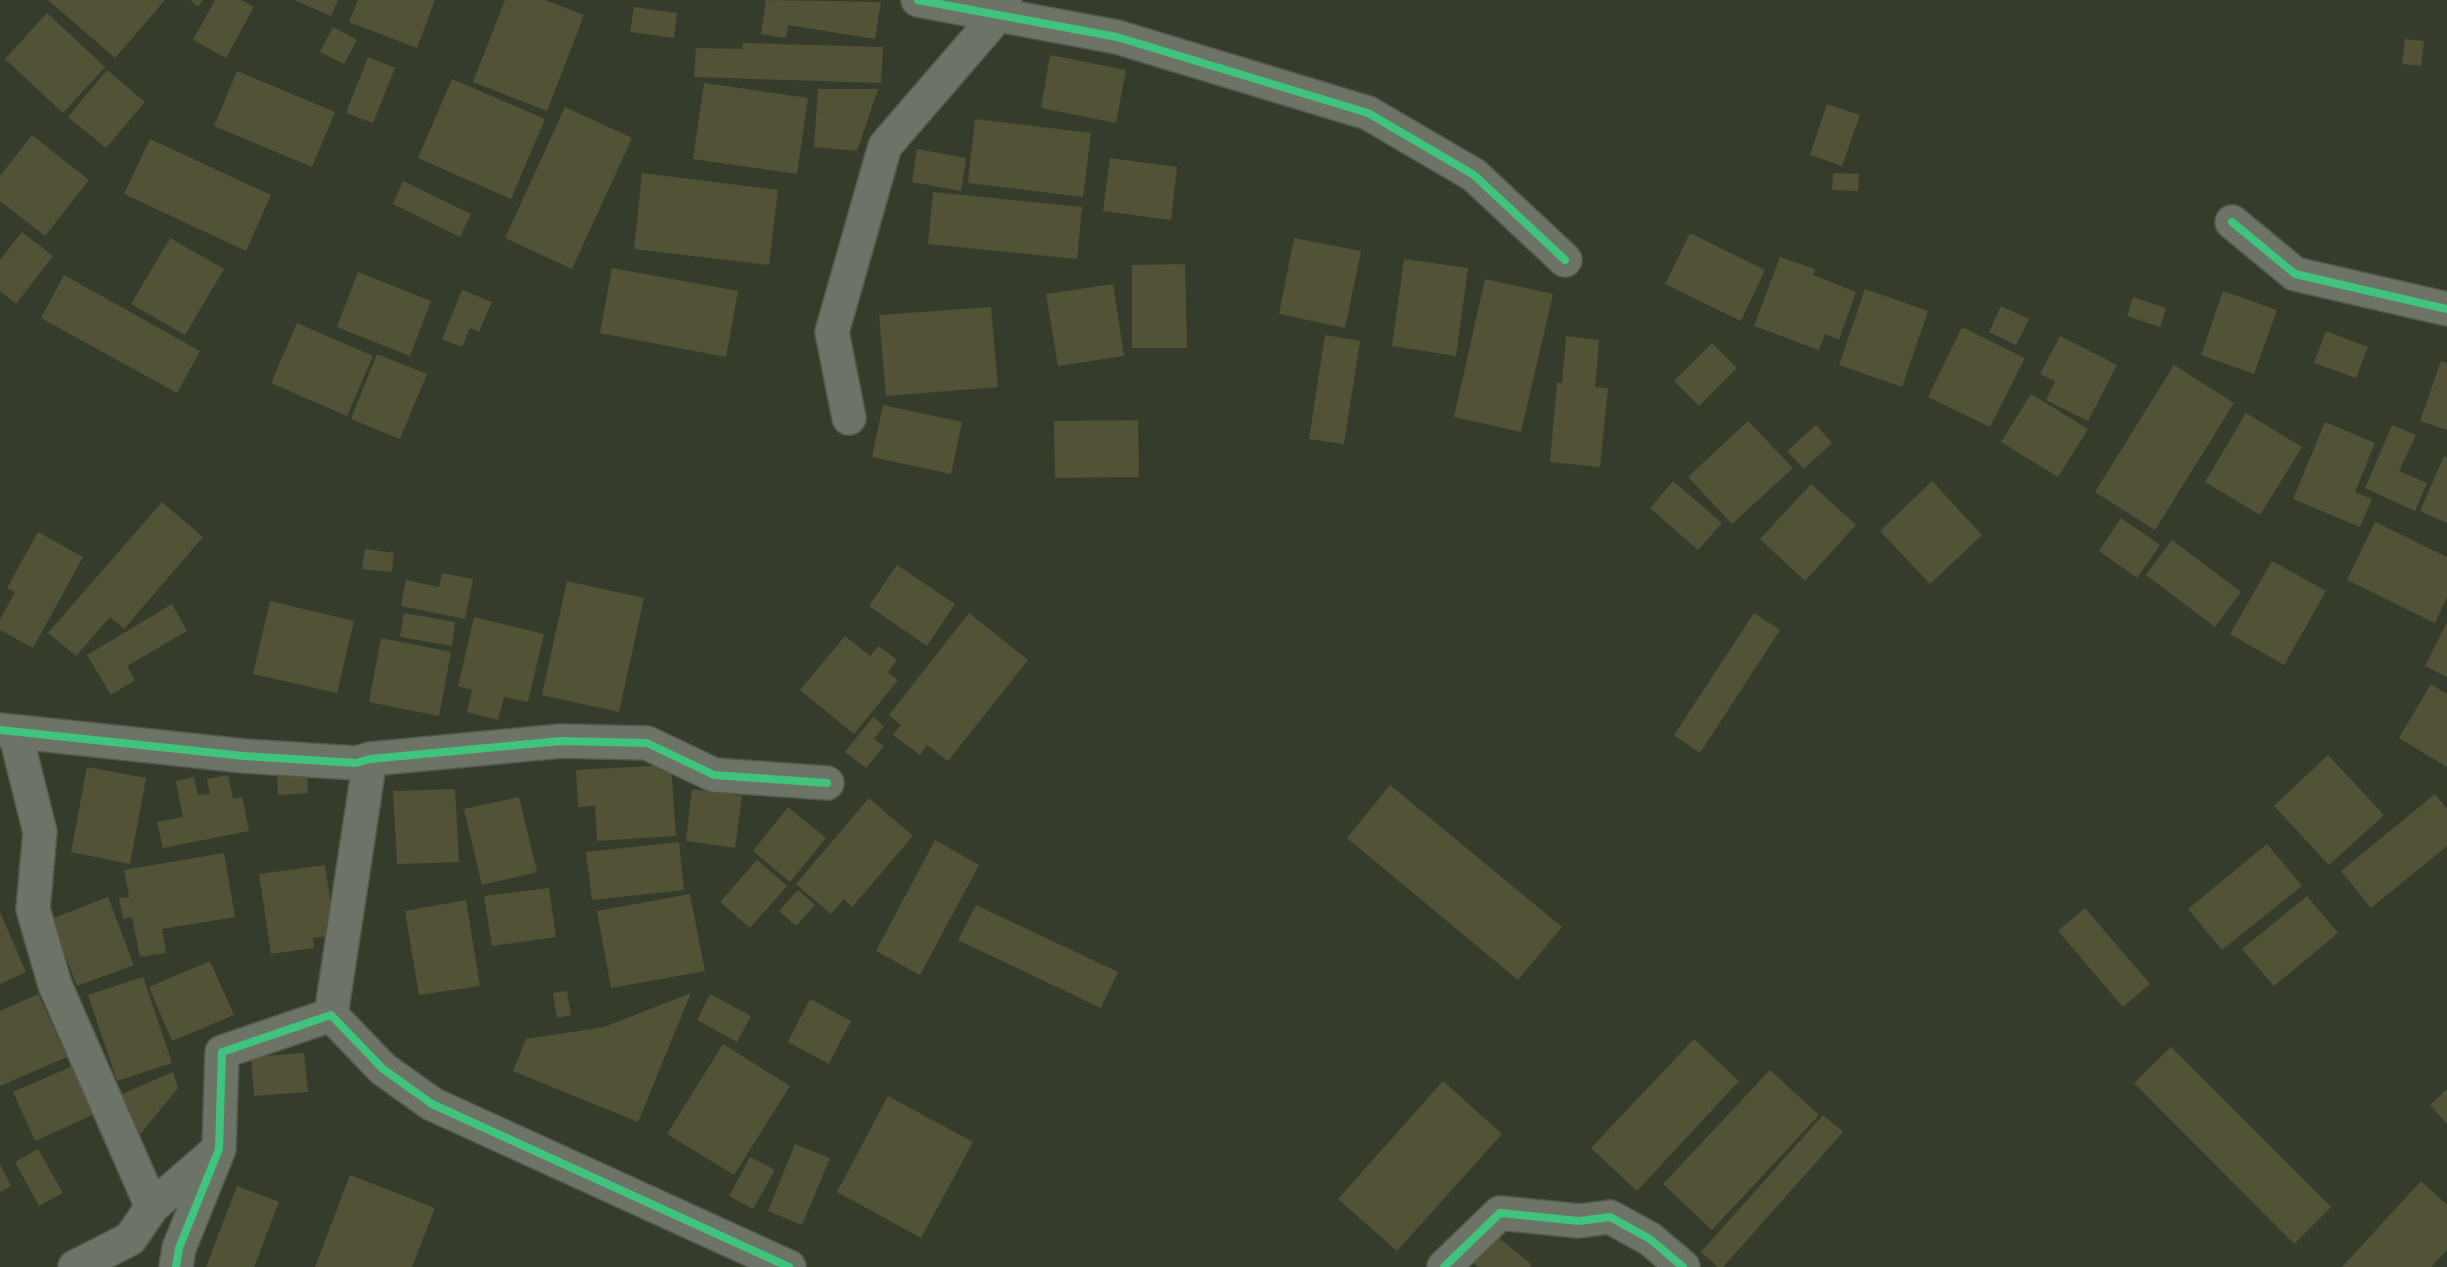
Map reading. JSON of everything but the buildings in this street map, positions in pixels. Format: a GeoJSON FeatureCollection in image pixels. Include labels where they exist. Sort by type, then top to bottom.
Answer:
{"type":"FeatureCollection","features":[{"type":"Feature","properties":{"kind":"street"},"geometry":{"type":"LineString","coordinates":[[918,0],[1001,8],[1117,37],[1368,113],[1474,175],[1565,260]]}},
{"type":"Feature","properties":{"kind":"street"},"geometry":{"type":"LineString","coordinates":[[849,418],[832,332],[885,146],[1001,8]]}},
{"type":"Feature","properties":{"kind":"street"},"geometry":{"type":"LineString","coordinates":[[2232,222],[2295,274],[2447,309]]}},
{"type":"Feature","properties":{"kind":"street"},"geometry":{"type":"LineString","coordinates":[[152,1207],[55,985],[33,909],[40,832],[7,731],[244,756],[356,763],[370,759],[561,741],[647,743],[714,776],[827,783]]}},
{"type":"Feature","properties":{"kind":"street"},"geometry":{"type":"LineString","coordinates":[[331,1015],[370,759]]}},
{"type":"Feature","properties":{"kind":"street"},"geometry":{"type":"LineString","coordinates":[[176,1267],[179,1248],[219,1149],[222,1052],[331,1015]]}},
{"type":"Feature","properties":{"kind":"street"},"geometry":{"type":"LineString","coordinates":[[331,1015],[383,1069],[432,1104],[789,1267]]}},
{"type":"Feature","properties":{"kind":"street"},"geometry":{"type":"LineString","coordinates":[[75,1267],[130,1239],[152,1207],[219,1149]]}},
{"type":"Feature","properties":{"kind":"street"},"geometry":{"type":"LineString","coordinates":[[1444,1267],[1500,1213],[1579,1221],[1610,1217],[1650,1239],[1683,1267]]}},
{"type":"Feature","properties":{"kind":"cycle path"},"geometry":{"type":"LineString","coordinates":[[918,0],[1117,37],[1368,113],[1474,175],[1565,260]]}},
{"type":"Feature","properties":{"kind":"cycle path"},"geometry":{"type":"LineString","coordinates":[[2232,222],[2295,274],[2447,309]]}},
{"type":"Feature","properties":{"kind":"cycle path"},"geometry":{"type":"LineString","coordinates":[[0,730],[244,756],[356,763],[370,759],[561,741],[647,743],[714,775],[827,783]]}},
{"type":"Feature","properties":{"kind":"cycle path"},"geometry":{"type":"LineString","coordinates":[[176,1267],[179,1248],[219,1149],[222,1052],[331,1015],[383,1069],[432,1104],[789,1267]]}},
{"type":"Feature","properties":{"kind":"cycle path"},"geometry":{"type":"LineString","coordinates":[[1444,1267],[1500,1213],[1579,1221],[1610,1217],[1650,1239],[1683,1267]]}}]}
